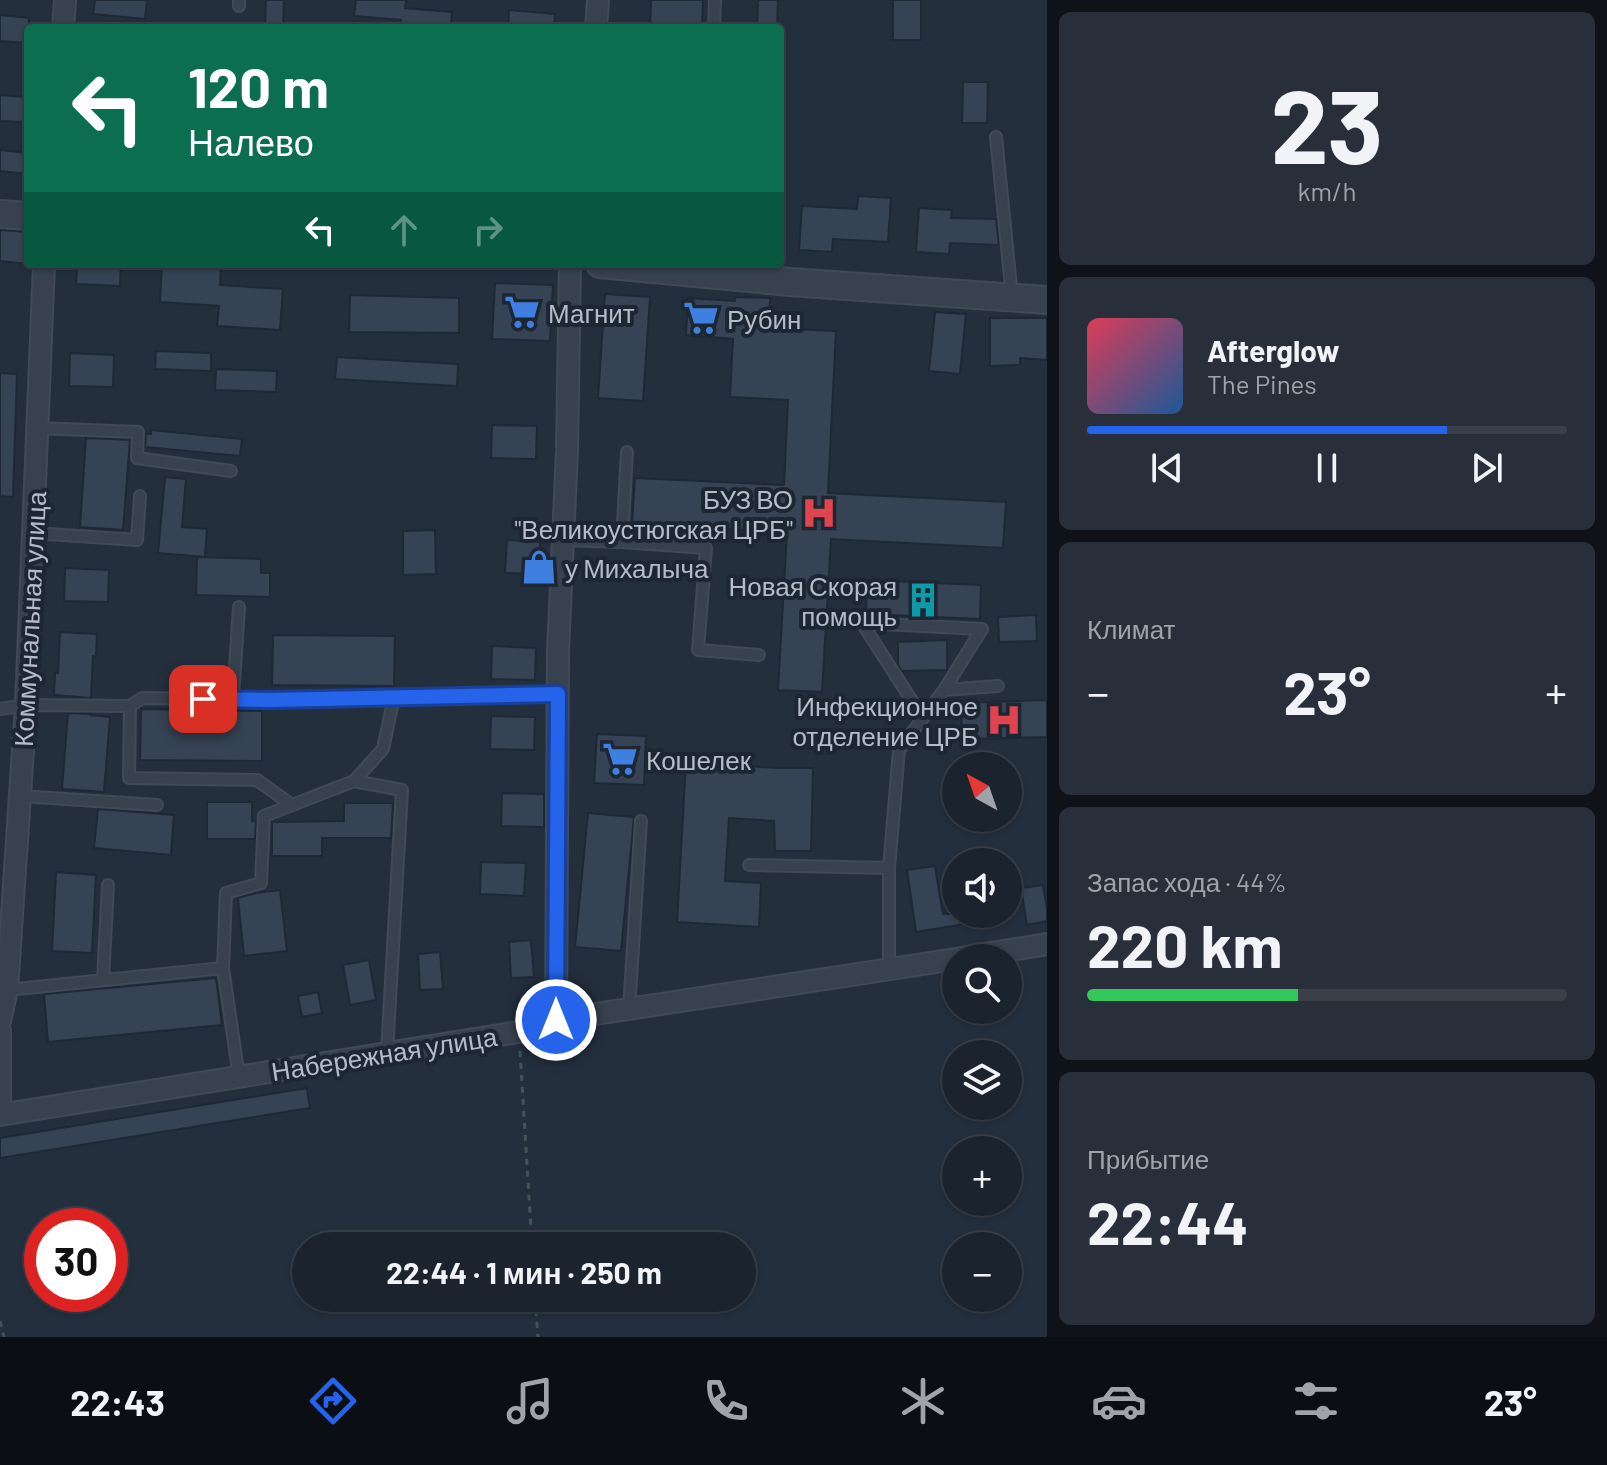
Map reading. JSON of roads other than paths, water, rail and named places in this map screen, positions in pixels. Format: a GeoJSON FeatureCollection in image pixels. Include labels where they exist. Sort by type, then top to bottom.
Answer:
{"type":"FeatureCollection","features":[{"type":"Feature","properties":{"kind":"street"},"geometry":{"type":"LineString","coordinates":[[63,24],[65,0]]}},
{"type":"Feature","properties":{"kind":"street"},"geometry":{"type":"LineString","coordinates":[[596,24],[598,0]]}},
{"type":"Feature","properties":{"kind":"street"},"geometry":{"type":"LineString","coordinates":[[0,214],[24,216]]}},
{"type":"Feature","properties":{"kind":"street","name":"Коммунальная улица"},"geometry":{"type":"LineString","coordinates":[[0,1021],[7,990],[26,705],[44,268]]}},
{"type":"Feature","properties":{"kind":"street"},"geometry":{"type":"LineString","coordinates":[[556,1020],[558,694],[570,268]]}},
{"type":"Feature","properties":{"kind":"street"},"geometry":{"type":"LineString","coordinates":[[642,268],[1047,300]]}},
{"type":"Feature","properties":{"kind":"street","name":"Набережная улица"},"geometry":{"type":"LineString","coordinates":[[1022,948],[1047,944]]}},
{"type":"Feature","properties":{"kind":"street","name":"Набережная улица"},"geometry":{"type":"LineString","coordinates":[[0,1115],[519,1032],[556,1020],[942,961]]}},
{"type":"Feature","properties":{"kind":"street"},"geometry":{"type":"LineString","coordinates":[[0,1031],[0,1115]]}},
{"type":"Feature","properties":{"kind":"lane"},"geometry":{"type":"LineString","coordinates":[[714,24],[715,0]]}},
{"type":"Feature","properties":{"kind":"lane"},"geometry":{"type":"LineString","coordinates":[[996,137],[1012,297]]}},
{"type":"Feature","properties":{"kind":"lane"},"geometry":{"type":"LineString","coordinates":[[37,428],[138,432],[137,458],[231,471]]}},
{"type":"Feature","properties":{"kind":"lane"},"geometry":{"type":"LineString","coordinates":[[622,542],[627,452]]}},
{"type":"Feature","properties":{"kind":"lane"},"geometry":{"type":"LineString","coordinates":[[33,533],[137,540],[140,496]]}},
{"type":"Feature","properties":{"kind":"lane"},"geometry":{"type":"LineString","coordinates":[[563,540],[706,548],[698,650],[759,655]]}},
{"type":"Feature","properties":{"kind":"lane"},"geometry":{"type":"LineString","coordinates":[[233,699],[239,607]]}},
{"type":"Feature","properties":{"kind":"lane"},"geometry":{"type":"LineString","coordinates":[[889,970],[889,868],[899,750],[923,718],[944,690],[982,629],[862,623],[923,718]]}},
{"type":"Feature","properties":{"kind":"lane"},"geometry":{"type":"LineString","coordinates":[[944,690],[998,686]]}},
{"type":"Feature","properties":{"kind":"lane"},"geometry":{"type":"LineString","coordinates":[[0,709],[26,705],[130,706],[142,698],[558,694]]}},
{"type":"Feature","properties":{"kind":"lane"},"geometry":{"type":"LineString","coordinates":[[239,1077],[223,968],[226,893],[261,883],[264,816],[354,781],[383,749],[394,697]]}},
{"type":"Feature","properties":{"kind":"lane"},"geometry":{"type":"LineString","coordinates":[[130,706],[129,778],[257,780],[292,805]]}},
{"type":"Feature","properties":{"kind":"lane"},"geometry":{"type":"LineString","coordinates":[[354,781],[402,790],[387,1052]]}},
{"type":"Feature","properties":{"kind":"lane"},"geometry":{"type":"LineString","coordinates":[[20,796],[157,805]]}},
{"type":"Feature","properties":{"kind":"lane"},"geometry":{"type":"LineString","coordinates":[[629,1010],[641,821]]}},
{"type":"Feature","properties":{"kind":"lane"},"geometry":{"type":"LineString","coordinates":[[749,865],[889,868]]}},
{"type":"Feature","properties":{"kind":"lane"},"geometry":{"type":"LineString","coordinates":[[103,980],[108,885]]}},
{"type":"Feature","properties":{"kind":"lane"},"geometry":{"type":"LineString","coordinates":[[7,990],[223,968]]}},
{"type":"Feature","properties":{"kind":"place","name":"Магнит"},"geometry":{"type":"Point","coordinates":[522,312]}},
{"type":"Feature","properties":{"kind":"place","name":"Рубин"},"geometry":{"type":"Point","coordinates":[701,318]}},
{"type":"Feature","properties":{"kind":"place","name":"БУЗ ВО \"Великоустюгская ЦРБ\""},"geometry":{"type":"Point","coordinates":[819,513]}},
{"type":"Feature","properties":{"kind":"place","name":"у Михалыча"},"geometry":{"type":"Point","coordinates":[539,567]}},
{"type":"Feature","properties":{"kind":"place","name":"Новая Скорая помощь"},"geometry":{"type":"Point","coordinates":[923,600]}},
{"type":"Feature","properties":{"kind":"place","name":"Инфекционное отделение ЦРБ"},"geometry":{"type":"Point","coordinates":[1004,720]}},
{"type":"Feature","properties":{"kind":"place","name":"Кошелек"},"geometry":{"type":"Point","coordinates":[620,759]}}]}
